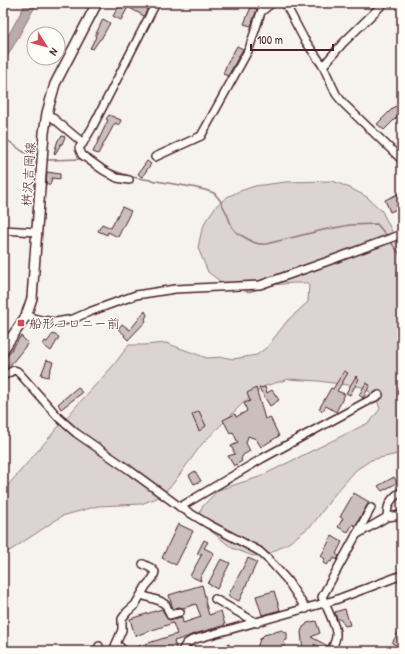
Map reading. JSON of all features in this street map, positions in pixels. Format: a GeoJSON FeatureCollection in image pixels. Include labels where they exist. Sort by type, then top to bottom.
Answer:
{"type":"FeatureCollection","features":[{"type":"Feature","properties":{"kind":"main road","name":"桝沢吉岡線"},"geometry":{"type":"LineString","coordinates":[[3,350],[26,316],[32,298],[44,133],[47,113],[55,84],[97,3]]}},
{"type":"Feature","properties":{"kind":"street"},"geometry":{"type":"LineString","coordinates":[[129,180],[117,178],[104,170],[82,155],[80,148],[92,128],[156,3]]}},
{"type":"Feature","properties":{"kind":"street"},"geometry":{"type":"LineString","coordinates":[[155,157],[201,136],[249,48],[261,12],[272,3]]}},
{"type":"Feature","properties":{"kind":"street"},"geometry":{"type":"LineString","coordinates":[[285,3],[304,39],[323,66],[336,94],[344,104],[402,160]]}},
{"type":"Feature","properties":{"kind":"street"},"geometry":{"type":"LineString","coordinates":[[323,66],[343,43],[384,3]]}},
{"type":"Feature","properties":{"kind":"street"},"geometry":{"type":"LineString","coordinates":[[47,113],[83,143]]}},
{"type":"Feature","properties":{"kind":"street"},"geometry":{"type":"LineString","coordinates":[[3,230],[37,232]]}},
{"type":"Feature","properties":{"kind":"street"},"geometry":{"type":"LineString","coordinates":[[26,316],[56,322],[73,319],[136,295],[175,289],[260,284],[402,234]]}},
{"type":"Feature","properties":{"kind":"street"},"geometry":{"type":"LineString","coordinates":[[3,376],[14,370],[18,372],[27,380],[60,418],[76,433],[180,507],[208,524],[259,551],[287,580],[306,609]]}},
{"type":"Feature","properties":{"kind":"street"},"geometry":{"type":"LineString","coordinates":[[180,507],[263,458],[379,395]]}},
{"type":"Feature","properties":{"kind":"street"},"geometry":{"type":"LineString","coordinates":[[387,517],[387,507],[394,496],[402,491]]}},
{"type":"Feature","properties":{"kind":"street"},"geometry":{"type":"LineString","coordinates":[[331,651],[335,643],[337,632],[322,597],[371,508]]}},
{"type":"Feature","properties":{"kind":"street"},"geometry":{"type":"LineString","coordinates":[[356,535],[387,517],[402,515]]}},
{"type":"Feature","properties":{"kind":"street"},"geometry":{"type":"LineString","coordinates":[[124,651],[120,647],[115,648],[122,630],[122,619],[135,605],[153,578],[155,572],[143,564]]}},
{"type":"Feature","properties":{"kind":"street"},"geometry":{"type":"LineString","coordinates":[[182,651],[186,644],[192,640],[306,609],[402,575]]}},
{"type":"Feature","properties":{"kind":"street"},"geometry":{"type":"LineString","coordinates":[[141,595],[160,601],[166,605],[170,615],[180,612]]}},
{"type":"Feature","properties":{"kind":"street"},"geometry":{"type":"LineString","coordinates":[[215,599],[258,623]]}},
{"type":"Feature","properties":{"kind":"shaded area"},"geometry":{"type":"Polygon","coordinates":[[[26,3],[37,3],[3,64],[3,45],[26,3]]]}},
{"type":"Feature","properties":{"kind":"shaded area"},"geometry":{"type":"Polygon","coordinates":[[[333,181],[367,197],[382,211],[402,252],[402,453],[371,460],[356,470],[335,494],[313,524],[290,542],[269,554],[253,556],[232,548],[201,523],[198,515],[202,507],[218,490],[259,477],[370,422],[380,409],[376,397],[363,387],[289,379],[265,386],[243,403],[202,444],[172,485],[157,498],[141,504],[98,506],[62,516],[3,554],[3,491],[112,367],[129,345],[166,343],[207,358],[223,357],[233,359],[257,355],[267,347],[288,320],[308,302],[309,283],[272,285],[249,292],[225,285],[208,272],[198,248],[201,233],[206,220],[217,205],[227,197],[255,186],[285,182],[333,181]]]}},
{"type":"Feature","properties":{"kind":"building"},"geometry":{"type":"Polygon","coordinates":[[[121,3],[146,3],[149,6],[144,16],[128,7],[121,20],[113,16],[119,6],[123,8],[124,5],[121,3]]]}},
{"type":"Feature","properties":{"kind":"building"},"geometry":{"type":"Polygon","coordinates":[[[251,7],[257,9],[251,26],[244,24],[251,7]]]}},
{"type":"Feature","properties":{"kind":"building"},"geometry":{"type":"Polygon","coordinates":[[[103,19],[110,23],[101,39],[93,49],[90,48],[96,37],[95,36],[103,19]]]}},
{"type":"Feature","properties":{"kind":"building"},"geometry":{"type":"Polygon","coordinates":[[[237,46],[243,49],[228,76],[223,74],[237,46]]]}},
{"type":"Feature","properties":{"kind":"building"},"geometry":{"type":"Polygon","coordinates":[[[395,106],[402,112],[384,130],[377,124],[395,106]]]}},
{"type":"Feature","properties":{"kind":"building"},"geometry":{"type":"Polygon","coordinates":[[[109,115],[121,120],[119,125],[115,123],[98,154],[93,152],[109,115]]]}},
{"type":"Feature","properties":{"kind":"building"},"geometry":{"type":"Polygon","coordinates":[[[62,136],[65,137],[55,154],[58,140],[62,136]]]}},
{"type":"Feature","properties":{"kind":"building"},"geometry":{"type":"Polygon","coordinates":[[[147,161],[151,164],[142,177],[138,174],[147,161]]]}},
{"type":"Feature","properties":{"kind":"building"},"geometry":{"type":"Polygon","coordinates":[[[47,172],[60,174],[60,179],[52,178],[50,185],[46,184],[47,172]]]}},
{"type":"Feature","properties":{"kind":"building"},"geometry":{"type":"Polygon","coordinates":[[[402,192],[402,207],[390,212],[385,200],[402,192]]]}},
{"type":"Feature","properties":{"kind":"building"},"geometry":{"type":"Polygon","coordinates":[[[122,207],[131,211],[118,237],[108,232],[107,235],[98,231],[102,224],[111,228],[122,207]]]}},
{"type":"Feature","properties":{"kind":"building"},"geometry":{"type":"Polygon","coordinates":[[[145,311],[147,315],[145,319],[146,321],[128,340],[118,329],[122,324],[130,330],[145,311]]]}},
{"type":"Feature","properties":{"kind":"building"},"geometry":{"type":"Polygon","coordinates":[[[53,334],[59,337],[51,351],[43,345],[45,341],[47,342],[53,334]]]}},
{"type":"Feature","properties":{"kind":"building"},"geometry":{"type":"Polygon","coordinates":[[[21,336],[28,343],[13,362],[3,370],[6,361],[3,359],[4,356],[7,356],[21,336]]]}},
{"type":"Feature","properties":{"kind":"building"},"geometry":{"type":"Polygon","coordinates":[[[47,360],[53,362],[48,377],[41,375],[47,360]]]}},
{"type":"Feature","properties":{"kind":"building"},"geometry":{"type":"Polygon","coordinates":[[[344,371],[348,373],[337,391],[345,394],[336,412],[326,406],[323,411],[319,409],[331,388],[333,389],[344,371]]]}},
{"type":"Feature","properties":{"kind":"building"},"geometry":{"type":"Polygon","coordinates":[[[356,376],[359,379],[350,395],[346,393],[356,376]]]}},
{"type":"Feature","properties":{"kind":"building"},"geometry":{"type":"Polygon","coordinates":[[[366,383],[370,385],[363,398],[359,395],[366,383]]]}},
{"type":"Feature","properties":{"kind":"building"},"geometry":{"type":"Polygon","coordinates":[[[78,387],[82,393],[61,409],[58,404],[78,387]]]}},
{"type":"Feature","properties":{"kind":"building"},"geometry":{"type":"Polygon","coordinates":[[[265,387],[267,393],[272,390],[279,400],[270,406],[259,388],[265,387]]]}},
{"type":"Feature","properties":{"kind":"building"},"geometry":{"type":"Polygon","coordinates":[[[256,388],[265,419],[270,417],[279,436],[261,447],[256,439],[248,436],[246,443],[250,451],[243,455],[241,459],[242,461],[234,466],[228,456],[235,454],[231,446],[238,443],[233,432],[230,433],[223,420],[235,414],[236,417],[247,411],[244,403],[250,401],[247,393],[256,388]]]}},
{"type":"Feature","properties":{"kind":"building"},"geometry":{"type":"Polygon","coordinates":[[[199,411],[206,426],[199,431],[192,415],[199,411]]]}},
{"type":"Feature","properties":{"kind":"building"},"geometry":{"type":"Polygon","coordinates":[[[195,471],[201,481],[194,484],[189,475],[195,471]]]}},
{"type":"Feature","properties":{"kind":"building"},"geometry":{"type":"Polygon","coordinates":[[[394,477],[397,483],[382,491],[378,486],[394,477]]]}},
{"type":"Feature","properties":{"kind":"building"},"geometry":{"type":"Polygon","coordinates":[[[354,493],[369,502],[355,526],[353,524],[348,532],[338,527],[343,518],[340,517],[354,493]]]}},
{"type":"Feature","properties":{"kind":"building"},"geometry":{"type":"Polygon","coordinates":[[[178,524],[193,531],[176,565],[162,558],[178,524]]]}},
{"type":"Feature","properties":{"kind":"building"},"geometry":{"type":"Polygon","coordinates":[[[332,536],[342,542],[336,554],[339,556],[337,560],[334,558],[332,562],[330,561],[327,565],[323,563],[325,559],[321,556],[332,536]]]}},
{"type":"Feature","properties":{"kind":"building"},"geometry":{"type":"Polygon","coordinates":[[[204,540],[208,542],[204,548],[214,553],[200,578],[201,581],[190,576],[202,554],[197,554],[204,540]]]}},
{"type":"Feature","properties":{"kind":"building"},"geometry":{"type":"Polygon","coordinates":[[[248,558],[257,562],[239,601],[228,596],[248,558]]]}},
{"type":"Feature","properties":{"kind":"building"},"geometry":{"type":"Polygon","coordinates":[[[221,559],[230,563],[217,589],[207,583],[209,582],[221,559]]]}},
{"type":"Feature","properties":{"kind":"building"},"geometry":{"type":"Polygon","coordinates":[[[202,585],[209,615],[221,611],[225,625],[174,641],[177,651],[141,651],[139,646],[177,634],[173,623],[135,636],[130,619],[162,609],[169,620],[182,617],[183,623],[201,617],[196,604],[173,609],[169,595],[202,585]]]}},
{"type":"Feature","properties":{"kind":"building"},"geometry":{"type":"Polygon","coordinates":[[[274,591],[280,610],[262,615],[256,596],[274,591]]]}},
{"type":"Feature","properties":{"kind":"building"},"geometry":{"type":"Polygon","coordinates":[[[345,609],[350,625],[345,626],[340,619],[337,619],[335,612],[345,609]]]}},
{"type":"Feature","properties":{"kind":"building"},"geometry":{"type":"Polygon","coordinates":[[[316,621],[320,633],[311,637],[328,646],[326,650],[314,644],[316,651],[303,651],[301,632],[303,627],[307,623],[316,621]]]}},
{"type":"Feature","properties":{"kind":"building"},"geometry":{"type":"Polygon","coordinates":[[[282,630],[287,633],[287,640],[284,641],[286,649],[280,651],[258,651],[257,648],[260,639],[264,635],[282,630]]]}},
{"type":"Feature","properties":{"kind":"building"},"geometry":{"type":"Polygon","coordinates":[[[399,631],[402,633],[402,639],[397,646],[392,643],[399,631]]]}},
{"type":"Feature","properties":{"kind":"building"},"geometry":{"type":"Polygon","coordinates":[[[229,644],[232,651],[220,651],[220,647],[229,644]]]}},
{"type":"Feature","properties":{"kind":"waterway"},"geometry":{"type":"LineString","coordinates":[[3,137],[22,151],[38,158]]}},
{"type":"Feature","properties":{"kind":"waterway"},"geometry":{"type":"LineString","coordinates":[[46,160],[82,159]]}},
{"type":"Feature","properties":{"kind":"waterway"},"geometry":{"type":"LineString","coordinates":[[106,168],[132,177],[192,187],[214,193],[220,200],[232,227],[237,233],[259,244],[266,244],[350,225],[377,224],[387,236]]}},
{"type":"Feature","properties":{"kind":"waterway"},"geometry":{"type":"LineString","coordinates":[[390,241],[402,257]]}},
{"type":"Feature","properties":{"kind":"place","name":"船形コロニー前"},"geometry":{"type":"Point","coordinates":[21,323]}}]}
